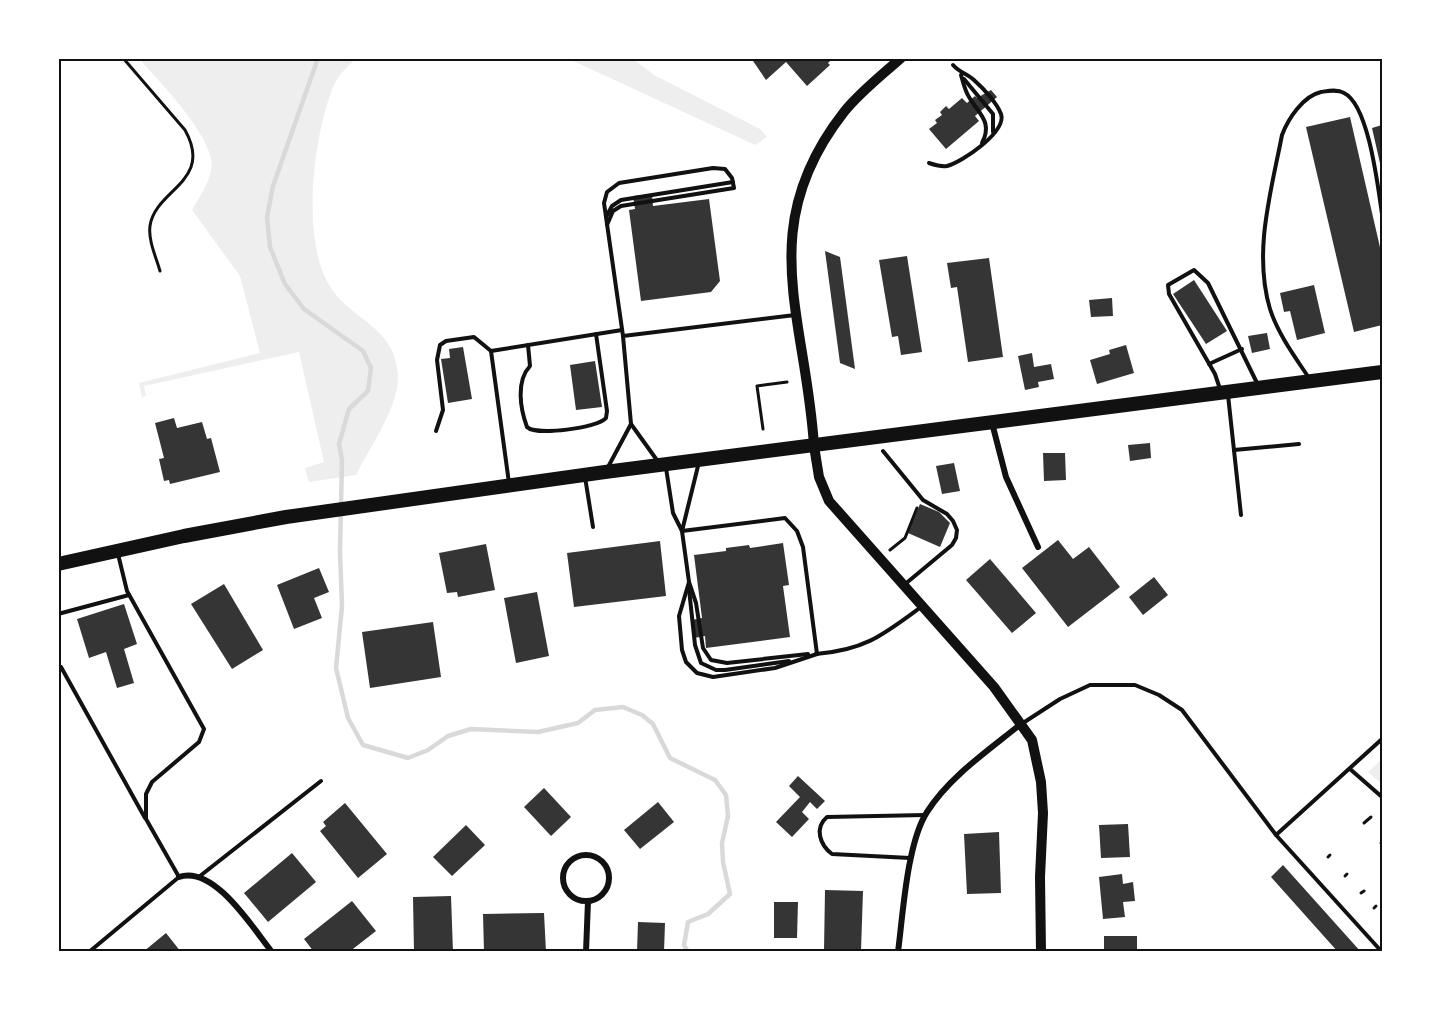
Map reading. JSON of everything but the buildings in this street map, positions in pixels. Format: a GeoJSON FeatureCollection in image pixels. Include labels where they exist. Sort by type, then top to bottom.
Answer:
{"type":"FeatureCollection","features":[{"type":"Feature","properties":{"kind":"highway"},"geometry":{"type":"LineString","coordinates":[[58,564],[286,517],[605,472],[1383,372]]}},
{"type":"Feature","properties":{"kind":"street"},"geometry":{"type":"LineString","coordinates":[[901,58],[845,110],[820,145],[799,194],[790,235],[789,258],[814,446],[819,477],[829,501],[1022,723],[1032,740],[1041,782],[1041,951]]}},
{"type":"Feature","properties":{"kind":"street"},"geometry":{"type":"LineString","coordinates":[[992,422],[1006,477],[1038,547]]}},
{"type":"Feature","properties":{"kind":"street"},"geometry":{"type":"LineString","coordinates":[[898,951],[913,859],[926,815],[959,775],[1022,723]]}},
{"type":"Feature","properties":{"kind":"street"},"geometry":{"type":"LineString","coordinates":[[589,855],[604,863],[609,878],[603,893],[588,901],[576,898],[569,893],[563,879],[564,871],[574,858],[589,855]]}},
{"type":"Feature","properties":{"kind":"street"},"geometry":{"type":"LineString","coordinates":[[179,877],[200,876],[216,886],[272,951]]}},
{"type":"Feature","properties":{"kind":"street"},"geometry":{"type":"LineString","coordinates":[[586,951],[588,901]]}},
{"type":"Feature","properties":{"kind":"lane"},"geometry":{"type":"LineString","coordinates":[[952,65],[993,114],[995,129],[990,138]]}},
{"type":"Feature","properties":{"kind":"lane"},"geometry":{"type":"LineString","coordinates":[[929,163],[938,167],[958,161],[998,130],[1001,115],[973,79],[961,74]]}},
{"type":"Feature","properties":{"kind":"lane"},"geometry":{"type":"LineString","coordinates":[[961,74],[967,96],[985,117],[986,135],[980,145]]}},
{"type":"Feature","properties":{"kind":"lane"},"geometry":{"type":"LineString","coordinates":[[1312,381],[1288,348],[1270,310],[1261,256],[1282,135],[1289,117],[1316,93],[1330,90],[1344,93],[1353,101],[1363,119],[1383,214]]}},
{"type":"Feature","properties":{"kind":"lane"},"geometry":{"type":"LineString","coordinates":[[607,225],[614,211],[621,206],[734,188],[733,182],[725,170],[713,168],[619,183],[607,192],[604,203],[606,218],[622,333],[631,424],[663,465],[674,513],[682,531],[694,645],[701,663],[716,670],[725,670],[800,659]]}},
{"type":"Feature","properties":{"kind":"lane"},"geometry":{"type":"LineString","coordinates":[[606,218],[612,206],[621,200],[733,182]]}},
{"type":"Feature","properties":{"kind":"lane"},"geometry":{"type":"LineString","coordinates":[[1241,515],[1225,392],[1169,294],[1167,285],[1194,270],[1200,274],[1208,283],[1260,388]]}},
{"type":"Feature","properties":{"kind":"lane"},"geometry":{"type":"LineString","coordinates":[[491,351],[596,334],[796,315]]}},
{"type":"Feature","properties":{"kind":"lane"},"geometry":{"type":"LineString","coordinates":[[528,345],[530,366],[523,374],[520,383],[527,427],[537,432],[597,424],[606,418],[607,411],[596,334]]}},
{"type":"Feature","properties":{"kind":"lane"},"geometry":{"type":"LineString","coordinates":[[436,431],[443,410],[437,360],[440,345],[446,341],[474,338],[491,351],[509,485]]}},
{"type":"Feature","properties":{"kind":"lane"},"geometry":{"type":"LineString","coordinates":[[1209,364],[1242,349]]}},
{"type":"Feature","properties":{"kind":"lane"},"geometry":{"type":"LineString","coordinates":[[605,472],[631,424]]}},
{"type":"Feature","properties":{"kind":"lane"},"geometry":{"type":"LineString","coordinates":[[1234,450],[1299,444]]}},
{"type":"Feature","properties":{"kind":"lane"},"geometry":{"type":"LineString","coordinates":[[883,451],[923,500],[947,514],[957,530],[952,544],[904,586]]}},
{"type":"Feature","properties":{"kind":"lane"},"geometry":{"type":"LineString","coordinates":[[682,531],[692,498],[699,460]]}},
{"type":"Feature","properties":{"kind":"lane"},"geometry":{"type":"LineString","coordinates":[[584,475],[593,527]]}},
{"type":"Feature","properties":{"kind":"lane"},"geometry":{"type":"LineString","coordinates":[[682,531],[785,518],[797,531],[803,547],[817,654]]}},
{"type":"Feature","properties":{"kind":"lane"},"geometry":{"type":"LineString","coordinates":[[117,550],[129,595],[204,729],[199,742],[148,787],[146,819]]}},
{"type":"Feature","properties":{"kind":"lane"},"geometry":{"type":"LineString","coordinates":[[689,582],[696,603],[703,648],[711,660],[727,663],[844,652],[876,639],[922,606]]}},
{"type":"Feature","properties":{"kind":"lane"},"geometry":{"type":"LineString","coordinates":[[689,582],[679,616],[682,650],[686,662],[697,673],[713,677],[775,668],[817,654]]}},
{"type":"Feature","properties":{"kind":"lane"},"geometry":{"type":"LineString","coordinates":[[58,614],[129,595]]}},
{"type":"Feature","properties":{"kind":"lane"},"geometry":{"type":"LineString","coordinates":[[58,668],[61,667],[179,877],[89,951]]}},
{"type":"Feature","properties":{"kind":"lane"},"geometry":{"type":"LineString","coordinates":[[1022,723],[1060,699],[1090,686],[1136,685],[1159,694],[1182,710],[1276,835],[1382,951]]}},
{"type":"Feature","properties":{"kind":"lane"},"geometry":{"type":"LineString","coordinates":[[1276,835],[1383,739]]}},
{"type":"Feature","properties":{"kind":"lane"},"geometry":{"type":"LineString","coordinates":[[1350,769],[1383,797]]}},
{"type":"Feature","properties":{"kind":"lane"},"geometry":{"type":"LineString","coordinates":[[200,876],[321,781]]}},
{"type":"Feature","properties":{"kind":"lane"},"geometry":{"type":"LineString","coordinates":[[913,859],[832,854],[821,842],[820,826],[827,817],[926,815]]}},
{"type":"Feature","properties":{"kind":"path"},"geometry":{"type":"LineString","coordinates":[[123,58],[185,130],[195,155],[184,179],[152,218],[150,237],[160,271]]}},
{"type":"Feature","properties":{"kind":"path"},"geometry":{"type":"LineString","coordinates":[[763,429],[757,386],[787,381]]}},
{"type":"Feature","properties":{"kind":"path"},"geometry":{"type":"LineString","coordinates":[[890,550],[905,538],[919,503]]}},
{"type":"Feature","properties":{"kind":"path"},"geometry":{"type":"LineString","coordinates":[[1364,823],[1371,817]]}},
{"type":"Feature","properties":{"kind":"shaded area"},"geometry":{"type":"Polygon","coordinates":[[[139,59],[355,59],[337,80],[327,104],[316,157],[313,216],[315,243],[321,268],[331,288],[350,309],[381,335],[395,359],[398,375],[394,400],[389,413],[356,475],[309,482],[305,468],[324,462],[299,352],[144,386],[146,396],[142,397],[139,383],[260,353],[240,276],[192,210],[211,171],[211,158],[207,146],[191,119],[139,59]]]}},
{"type":"Feature","properties":{"kind":"shaded area"},"geometry":{"type":"Polygon","coordinates":[[[569,59],[633,59],[654,75],[760,129],[767,137],[755,145],[569,59]]]}},
{"type":"Feature","properties":{"kind":"shaded area"},"geometry":{"type":"Polygon","coordinates":[[[1382,759],[1382,784],[1368,772],[1382,759]]]}},
{"type":"Feature","properties":{"kind":"waterway"},"geometry":{"type":"LineString","coordinates":[[318,58],[273,186],[267,217],[270,247],[285,284],[304,309],[363,351],[371,368],[368,391],[349,409],[339,444],[342,460],[340,552],[342,606],[336,668],[348,718],[363,745],[408,758],[428,750],[448,736],[471,729],[538,732],[578,723],[595,710],[623,707],[642,715],[653,724],[670,758],[715,780],[726,795],[728,816],[722,843],[723,862],[730,894],[708,914],[688,922],[684,945],[688,952]]}}]}
